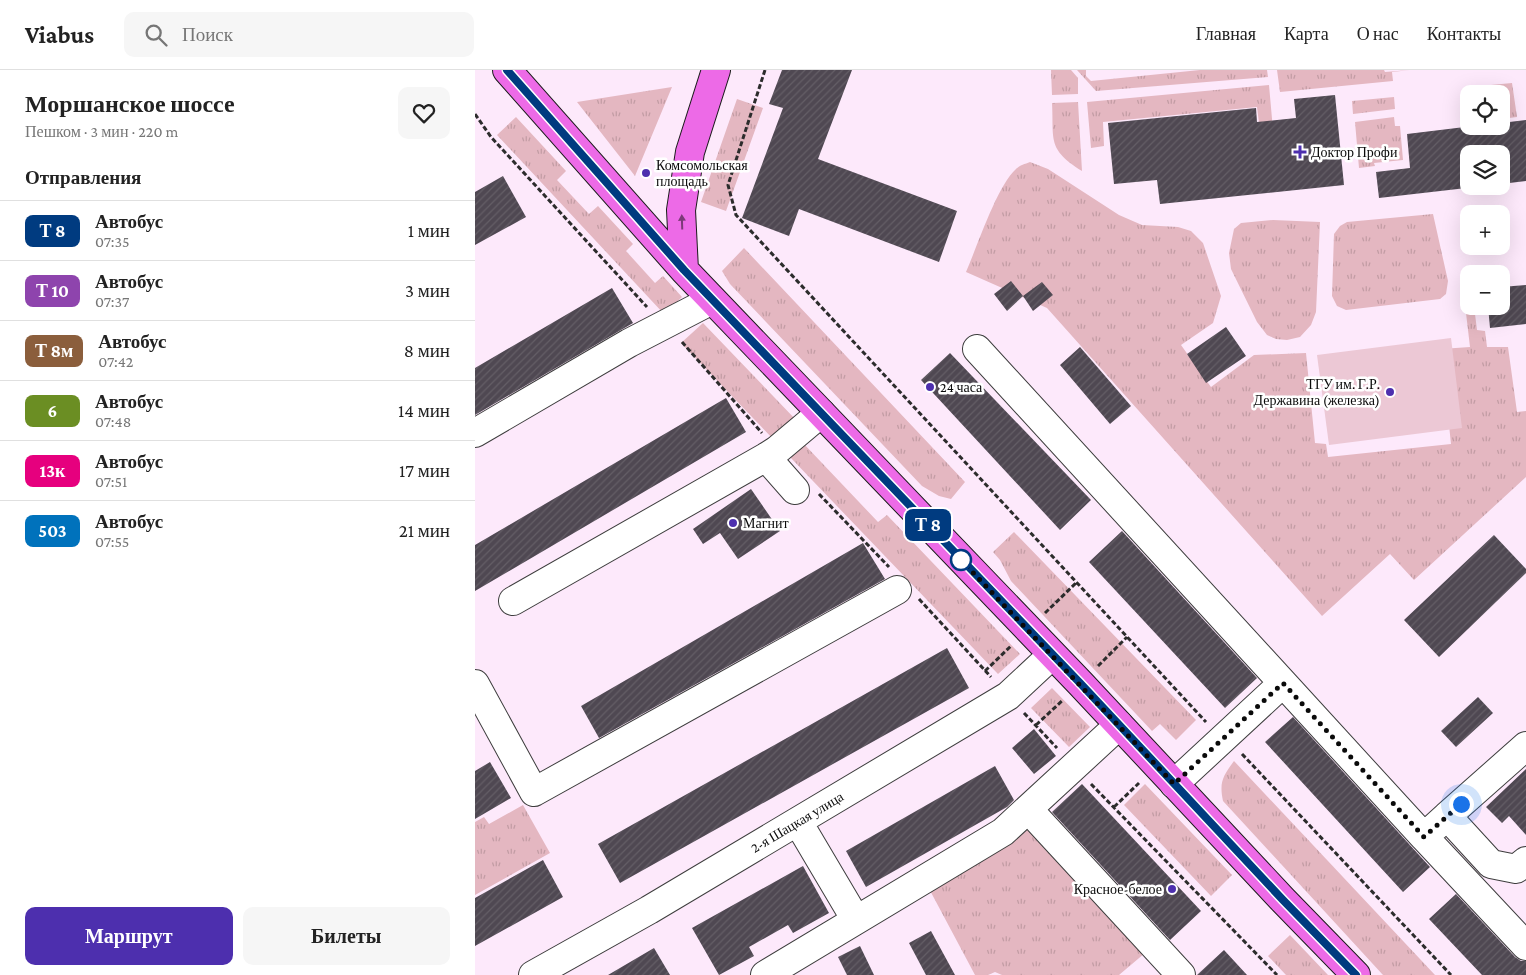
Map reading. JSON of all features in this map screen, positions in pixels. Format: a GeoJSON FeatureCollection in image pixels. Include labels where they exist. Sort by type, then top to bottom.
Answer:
{"type":"FeatureCollection","features":[{"type":"Feature","properties":{"kind":"main road"},"geometry":{"type":"LineString","coordinates":[[507,70],[712,300],[1356,975]]}},
{"type":"Feature","properties":{"kind":"main road"},"geometry":{"type":"LineString","coordinates":[[684,270],[681,210],[690,152],[716,70]]}},
{"type":"Feature","properties":{"kind":"street"},"geometry":{"type":"LineString","coordinates":[[475,433],[629,343],[712,300]]}},
{"type":"Feature","properties":{"kind":"street"},"geometry":{"type":"LineString","coordinates":[[977,349],[1526,946]]}},
{"type":"Feature","properties":{"kind":"street"},"geometry":{"type":"LineString","coordinates":[[513,601],[771,454],[821,413]]}},
{"type":"Feature","properties":{"kind":"street"},"geometry":{"type":"LineString","coordinates":[[771,454],[806,492]]}},
{"type":"Feature","properties":{"kind":"street"},"geometry":{"type":"LineString","coordinates":[[475,684],[482,715],[534,792],[902,585]]}},
{"type":"Feature","properties":{"kind":"street","name":"2-я Шацкая улица"},"geometry":{"type":"LineString","coordinates":[[533,975],[649,910],[1008,696],[1052,655]]}},
{"type":"Feature","properties":{"kind":"street"},"geometry":{"type":"LineString","coordinates":[[1174,784],[1283,683]]}},
{"type":"Feature","properties":{"kind":"street"},"geometry":{"type":"LineString","coordinates":[[765,975],[1003,832],[1119,725]]}},
{"type":"Feature","properties":{"kind":"street"},"geometry":{"type":"LineString","coordinates":[[1424,837],[1526,746]]}},
{"type":"Feature","properties":{"kind":"street"},"geometry":{"type":"LineString","coordinates":[[1028,809],[1181,975]]}},
{"type":"Feature","properties":{"kind":"street"},"geometry":{"type":"LineString","coordinates":[[1447,816],[1491,864],[1516,869],[1526,861]]}},
{"type":"Feature","properties":{"kind":"street"},"geometry":{"type":"LineString","coordinates":[[798,822],[856,920]]}},
{"type":"Feature","properties":{"kind":"path"},"geometry":{"type":"LineString","coordinates":[[765,70],[728,185],[736,214],[1204,721],[1225,736],[1451,975]]}},
{"type":"Feature","properties":{"kind":"path"},"geometry":{"type":"LineString","coordinates":[[475,114],[491,137],[655,315],[665,323],[771,454]]}},
{"type":"Feature","properties":{"kind":"path"},"geometry":{"type":"LineString","coordinates":[[806,492],[902,585],[1074,767],[1277,975]]}},
{"type":"Feature","properties":{"kind":"path"},"geometry":{"type":"LineString","coordinates":[[1114,808],[1142,781]]}},
{"type":"Feature","properties":{"kind":"green space"},"geometry":{"type":"Polygon","coordinates":[[[1051,70],[1071,70],[1078,78],[1078,94],[1052,95],[1051,70]]]}},
{"type":"Feature","properties":{"kind":"green space"},"geometry":{"type":"Polygon","coordinates":[[[1077,70],[1086,70],[1086,76],[1091,81],[1200,70],[1267,70],[1268,77],[1096,91],[1077,70]]]}},
{"type":"Feature","properties":{"kind":"green space"},"geometry":{"type":"Polygon","coordinates":[[[1277,70],[1384,70],[1385,72],[1410,70],[1392,72],[1393,81],[1280,92],[1277,70]]]}},
{"type":"Feature","properties":{"kind":"green space"},"geometry":{"type":"Polygon","coordinates":[[[1512,83],[1517,117],[1510,118],[1510,85],[1491,85],[1512,83]]]}},
{"type":"Feature","properties":{"kind":"green space"},"geometry":{"type":"Polygon","coordinates":[[[1269,85],[1273,130],[1260,131],[1257,107],[1103,122],[1104,146],[1091,148],[1087,102],[1269,85]]]}},
{"type":"Feature","properties":{"kind":"green space"},"geometry":{"type":"Polygon","coordinates":[[[672,87],[635,176],[577,102],[672,87]]]}},
{"type":"Feature","properties":{"kind":"green space"},"geometry":{"type":"Polygon","coordinates":[[[1394,97],[1395,109],[1353,114],[1352,101],[1394,97]]]}},
{"type":"Feature","properties":{"kind":"green space"},"geometry":{"type":"Polygon","coordinates":[[[737,99],[763,108],[726,211],[701,202],[737,99]]]}},
{"type":"Feature","properties":{"kind":"green space"},"geometry":{"type":"Polygon","coordinates":[[[1078,102],[1082,171],[1058,150],[1053,135],[1052,103],[1078,102]]]}},
{"type":"Feature","properties":{"kind":"green space"},"geometry":{"type":"Polygon","coordinates":[[[516,117],[566,171],[557,180],[589,214],[598,206],[633,244],[626,251],[655,283],[663,276],[682,297],[664,314],[497,135],[516,117]]]}},
{"type":"Feature","properties":{"kind":"green space"},"geometry":{"type":"Polygon","coordinates":[[[1394,117],[1395,126],[1400,126],[1403,160],[1374,163],[1375,166],[1359,168],[1355,122],[1394,117]]]}},
{"type":"Feature","properties":{"kind":"green space"},"geometry":{"type":"Polygon","coordinates":[[[1030,162],[1048,169],[1119,215],[1142,225],[1178,227],[1191,231],[1203,243],[1221,296],[1213,323],[1181,345],[1211,387],[1254,355],[1306,353],[1315,443],[1326,444],[1328,457],[1451,444],[1441,349],[1470,347],[1466,315],[1475,315],[1477,330],[1485,331],[1487,347],[1508,347],[1517,412],[1526,411],[1526,477],[1414,580],[1390,554],[1322,616],[1047,308],[966,272],[995,202],[1009,177],[1021,166],[1030,162]]]}},
{"type":"Feature","properties":{"kind":"green space"},"geometry":{"type":"Polygon","coordinates":[[[1433,214],[1448,281],[1446,294],[1440,299],[1346,310],[1337,306],[1332,296],[1334,234],[1340,226],[1347,222],[1433,214]]]}},
{"type":"Feature","properties":{"kind":"green space"},"geometry":{"type":"Polygon","coordinates":[[[1273,220],[1320,222],[1316,312],[1311,325],[1300,337],[1287,340],[1276,339],[1267,335],[1257,322],[1231,269],[1229,253],[1234,229],[1241,223],[1273,220]]]}},
{"type":"Feature","properties":{"kind":"green space"},"geometry":{"type":"Polygon","coordinates":[[[744,248],[965,482],[951,499],[939,496],[922,486],[730,284],[722,271],[744,248]]]}},
{"type":"Feature","properties":{"kind":"green space"},"geometry":{"type":"Polygon","coordinates":[[[703,323],[797,421],[776,442],[681,343],[703,323]]]}},
{"type":"Feature","properties":{"kind":"green space"},"geometry":{"type":"Polygon","coordinates":[[[803,443],[878,522],[887,515],[1020,654],[998,674],[789,456],[803,443]]]}},
{"type":"Feature","properties":{"kind":"green space"},"geometry":{"type":"Polygon","coordinates":[[[1014,532],[1196,720],[1176,740],[1160,724],[1152,731],[1011,581],[1000,560],[993,552],[1014,532]]]}},
{"type":"Feature","properties":{"kind":"green space"},"geometry":{"type":"Polygon","coordinates":[[[1052,688],[1090,727],[1069,747],[1031,708],[1052,688]]]}},
{"type":"Feature","properties":{"kind":"green space"},"geometry":{"type":"Polygon","coordinates":[[[1234,761],[1435,975],[1383,975],[1223,801],[1221,789],[1223,780],[1234,761]]]}},
{"type":"Feature","properties":{"kind":"green space"},"geometry":{"type":"Polygon","coordinates":[[[1145,784],[1232,875],[1211,896],[1124,805],[1145,784]]]}},
{"type":"Feature","properties":{"kind":"green space"},"geometry":{"type":"Polygon","coordinates":[[[523,805],[550,853],[475,895],[475,822],[484,817],[489,824],[523,805]]]}},
{"type":"Feature","properties":{"kind":"green space"},"geometry":{"type":"Polygon","coordinates":[[[1029,822],[1145,953],[1119,975],[1002,975],[995,972],[988,975],[975,975],[926,883],[1029,822]]]}},
{"type":"Feature","properties":{"kind":"green space"},"geometry":{"type":"Polygon","coordinates":[[[1290,935],[1328,975],[1286,975],[1268,956],[1290,935]]]}},
{"type":"Feature","properties":{"kind":"shaded area","name":"ТГУ им. Г.Р. Державина (железка)"},"geometry":{"type":"Polygon","coordinates":[[[1451,338],[1462,428],[1329,445],[1317,355],[1451,338]]]}},
{"type":"Feature","properties":{"kind":"building"},"geometry":{"type":"Polygon","coordinates":[[[782,70],[852,70],[818,159],[957,211],[939,262],[799,209],[789,236],[742,218],[783,108],[769,104],[782,70]]]}},
{"type":"Feature","properties":{"kind":"building"},"geometry":{"type":"Polygon","coordinates":[[[1335,95],[1344,185],[1160,204],[1157,180],[1114,184],[1108,123],[1256,108],[1257,122],[1296,118],[1294,99],[1335,95]]]}},
{"type":"Feature","properties":{"kind":"building"},"geometry":{"type":"Polygon","coordinates":[[[1526,120],[1526,181],[1510,183],[1510,145],[1460,145],[1460,189],[1379,198],[1376,172],[1410,168],[1407,134],[1460,128],[1460,135],[1510,135],[1510,122],[1526,120]]]}},
{"type":"Feature","properties":{"kind":"building"},"geometry":{"type":"Polygon","coordinates":[[[503,176],[526,217],[475,245],[475,192],[503,176]]]}},
{"type":"Feature","properties":{"kind":"building"},"geometry":{"type":"Polygon","coordinates":[[[1011,281],[1023,296],[1007,311],[994,294],[1011,281]]]}},
{"type":"Feature","properties":{"kind":"building"},"geometry":{"type":"Polygon","coordinates":[[[1042,282],[1053,295],[1033,311],[1023,296],[1042,282]]]}},
{"type":"Feature","properties":{"kind":"building"},"geometry":{"type":"Polygon","coordinates":[[[1526,285],[1526,324],[1490,328],[1489,315],[1510,315],[1510,286],[1526,285]]]}},
{"type":"Feature","properties":{"kind":"building"},"geometry":{"type":"Polygon","coordinates":[[[612,288],[633,323],[475,415],[475,368],[612,288]]]}},
{"type":"Feature","properties":{"kind":"building"},"geometry":{"type":"Polygon","coordinates":[[[1226,327],[1246,356],[1206,383],[1187,354],[1226,327]]]}},
{"type":"Feature","properties":{"kind":"building"},"geometry":{"type":"Polygon","coordinates":[[[1080,347],[1131,406],[1110,424],[1060,365],[1080,347]]]}},
{"type":"Feature","properties":{"kind":"building"},"geometry":{"type":"Polygon","coordinates":[[[950,353],[1091,500],[1060,530],[921,380],[950,353]]]}},
{"type":"Feature","properties":{"kind":"building"},"geometry":{"type":"Polygon","coordinates":[[[726,398],[746,432],[475,591],[475,545],[726,398]]]}},
{"type":"Feature","properties":{"kind":"building"},"geometry":{"type":"Polygon","coordinates":[[[751,489],[780,531],[738,559],[720,533],[703,544],[693,529],[751,489]]]}},
{"type":"Feature","properties":{"kind":"building"},"geometry":{"type":"Polygon","coordinates":[[[1122,531],[1257,678],[1225,708],[1089,562],[1122,531]]]}},
{"type":"Feature","properties":{"kind":"building"},"geometry":{"type":"Polygon","coordinates":[[[1494,535],[1526,569],[1526,573],[1439,657],[1404,620],[1494,535]]]}},
{"type":"Feature","properties":{"kind":"building"},"geometry":{"type":"Polygon","coordinates":[[[863,543],[885,579],[599,738],[581,706],[863,543]]]}},
{"type":"Feature","properties":{"kind":"building"},"geometry":{"type":"Polygon","coordinates":[[[947,648],[969,688],[620,883],[598,844],[947,648]]]}},
{"type":"Feature","properties":{"kind":"building"},"geometry":{"type":"Polygon","coordinates":[[[1478,697],[1493,713],[1456,747],[1441,731],[1478,697]]]}},
{"type":"Feature","properties":{"kind":"building"},"geometry":{"type":"Polygon","coordinates":[[[1293,717],[1430,867],[1403,892],[1265,742],[1293,717]]]}},
{"type":"Feature","properties":{"kind":"building"},"geometry":{"type":"Polygon","coordinates":[[[1034,729],[1056,756],[1034,774],[1012,748],[1034,729]]]}},
{"type":"Feature","properties":{"kind":"building"},"geometry":{"type":"Polygon","coordinates":[[[490,762],[511,798],[475,819],[475,771],[490,762]]]}},
{"type":"Feature","properties":{"kind":"building"},"geometry":{"type":"Polygon","coordinates":[[[995,766],[1014,800],[1007,807],[866,887],[846,851],[995,766]]]}},
{"type":"Feature","properties":{"kind":"building"},"geometry":{"type":"Polygon","coordinates":[[[1526,769],[1526,835],[1509,816],[1502,823],[1486,807],[1526,769]]]}},
{"type":"Feature","properties":{"kind":"building"},"geometry":{"type":"Polygon","coordinates":[[[1082,784],[1201,911],[1170,940],[1052,812],[1082,784]]]}},
{"type":"Feature","properties":{"kind":"building"},"geometry":{"type":"Polygon","coordinates":[[[543,860],[563,897],[475,946],[475,898],[543,860]]]}},
{"type":"Feature","properties":{"kind":"building"},"geometry":{"type":"Polygon","coordinates":[[[803,866],[829,913],[793,933],[788,925],[749,947],[754,956],[719,975],[692,928],[803,866]]]}},
{"type":"Feature","properties":{"kind":"building"},"geometry":{"type":"Polygon","coordinates":[[[1456,894],[1515,957],[1521,961],[1526,961],[1526,975],[1482,975],[1429,919],[1456,894]]]}},
{"type":"Feature","properties":{"kind":"building"},"geometry":{"type":"Polygon","coordinates":[[[931,931],[955,975],[926,975],[909,943],[931,931]]]}},
{"type":"Feature","properties":{"kind":"building"},"geometry":{"type":"Polygon","coordinates":[[[860,946],[874,975],[847,975],[838,957],[860,946]]]}},
{"type":"Feature","properties":{"kind":"building"},"geometry":{"type":"Polygon","coordinates":[[[654,948],[670,975],[608,975],[654,948]]]}},
{"type":"Feature","properties":{"kind":"building"},"geometry":{"type":"Polygon","coordinates":[[[1224,950],[1247,975],[1197,975],[1224,950]]]}},
{"type":"Feature","properties":{"kind":"bus line"},"geometry":{"type":"LineString","coordinates":[[507,70],[684,270],[1080,683],[1283,900],[1356,975]]}},
{"type":"Feature","properties":{"kind":"place","name":"Доктор Профи"},"geometry":{"type":"Point","coordinates":[1300,152]}},
{"type":"Feature","properties":{"kind":"place","name":"Комсомольская площадь"},"geometry":{"type":"Point","coordinates":[646,173]}},
{"type":"Feature","properties":{"kind":"place","name":"24 часа"},"geometry":{"type":"Point","coordinates":[930,387]}},
{"type":"Feature","properties":{"kind":"place","name":"ТГУ им. Г.Р. Державина (железка)"},"geometry":{"type":"Point","coordinates":[1390,392]}},
{"type":"Feature","properties":{"kind":"place","name":"Магнит"},"geometry":{"type":"Point","coordinates":[733,523]}},
{"type":"Feature","properties":{"kind":"place","name":"Красное-белое"},"geometry":{"type":"Point","coordinates":[1172,889]}},
{"type":"Feature","properties":{"kind":"route"},"geometry":{"type":"LineString","coordinates":[[961,560],[1174,784],[1283,683],[1424,837],[1461,804]]}}]}
